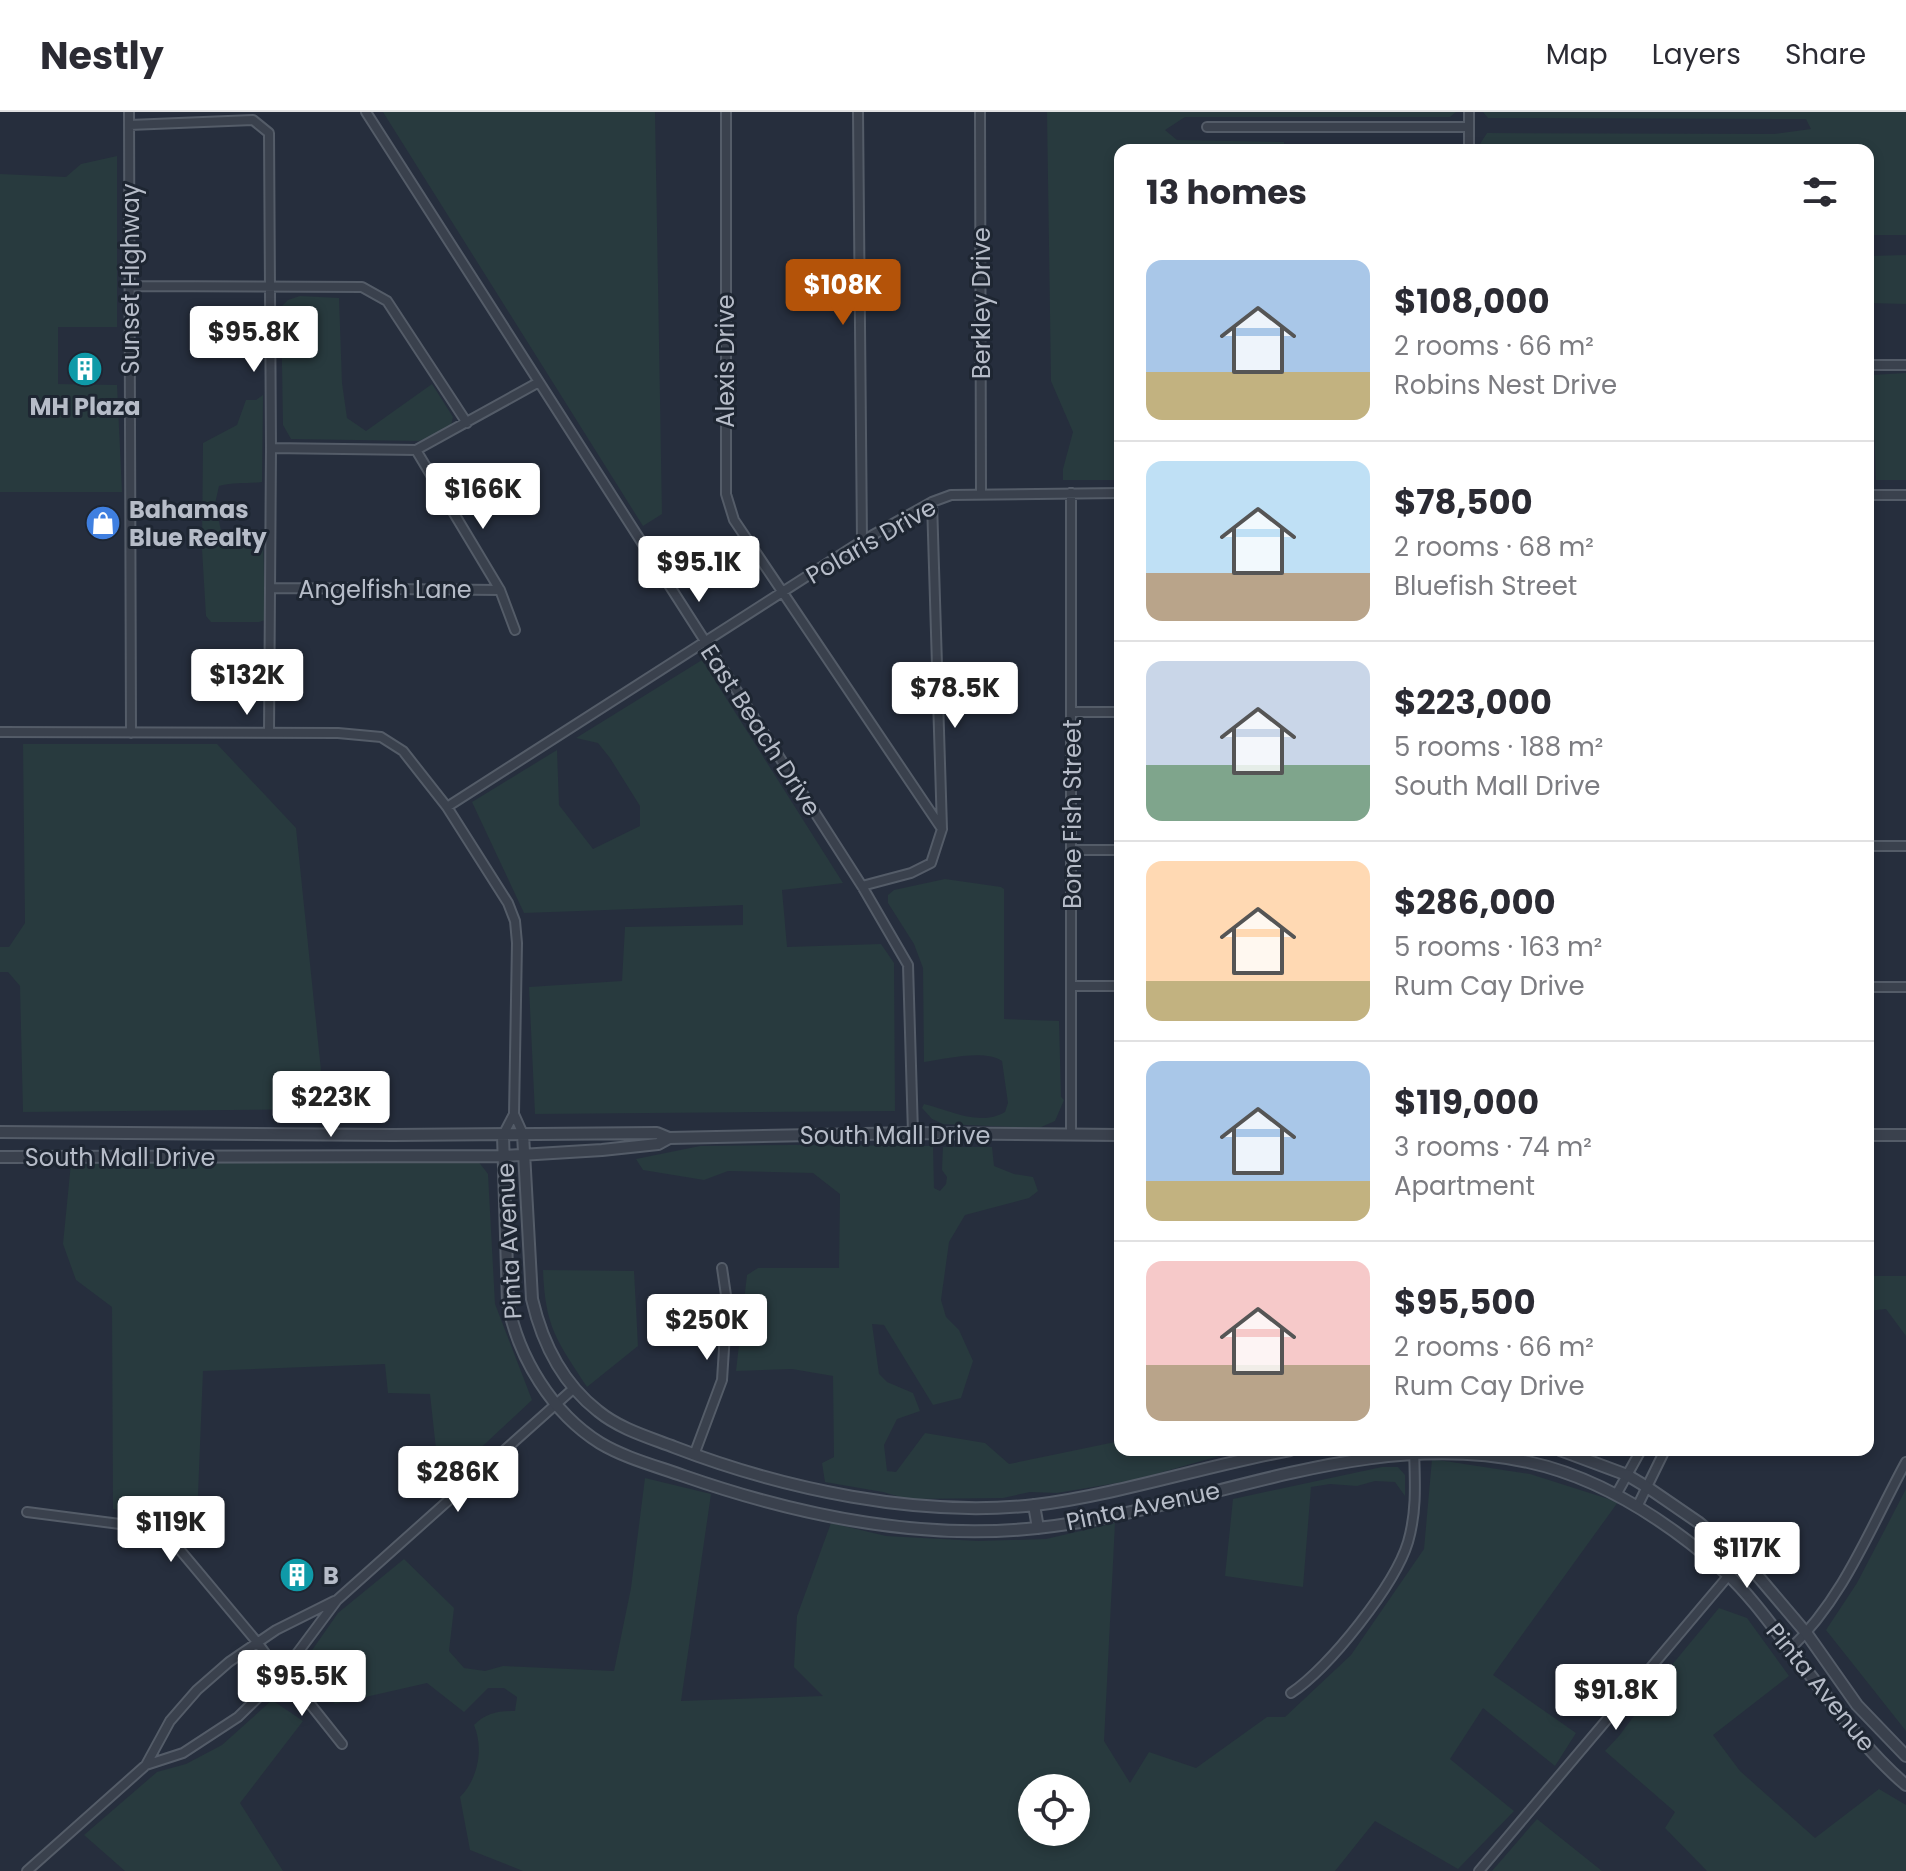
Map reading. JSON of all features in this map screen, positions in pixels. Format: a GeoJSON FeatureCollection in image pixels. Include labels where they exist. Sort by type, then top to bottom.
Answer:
{"type":"FeatureCollection","features":[{"type":"Feature","properties":{"kind":"street","name":"Sunset Highway"},"geometry":{"type":"LineString","coordinates":[[129,112],[131,733]]}},
{"type":"Feature","properties":{"kind":"street","name":"East Beach Drive"},"geometry":{"type":"LineString","coordinates":[[366,112],[862,886],[908,965],[913,1133]]}},
{"type":"Feature","properties":{"kind":"street","name":"Alexis Drive"},"geometry":{"type":"LineString","coordinates":[[726,112],[726,494],[734,520],[942,829]]}},
{"type":"Feature","properties":{"kind":"street"},"geometry":{"type":"LineString","coordinates":[[858,112],[862,541]]}},
{"type":"Feature","properties":{"kind":"street","name":"Berkley Drive"},"geometry":{"type":"LineString","coordinates":[[980,112],[981,493]]}},
{"type":"Feature","properties":{"kind":"street"},"geometry":{"type":"LineString","coordinates":[[1469,112],[1469,144]]}},
{"type":"Feature","properties":{"kind":"street"},"geometry":{"type":"LineString","coordinates":[[129,125],[253,120],[269,133],[269,733]]}},
{"type":"Feature","properties":{"kind":"street"},"geometry":{"type":"LineString","coordinates":[[1207,127],[1469,127]]}},
{"type":"Feature","properties":{"kind":"street"},"geometry":{"type":"LineString","coordinates":[[131,286],[362,287],[387,301],[467,423]]}},
{"type":"Feature","properties":{"kind":"street"},"geometry":{"type":"LineString","coordinates":[[1874,365],[1906,365]]}},
{"type":"Feature","properties":{"kind":"street"},"geometry":{"type":"LineString","coordinates":[[271,448],[416,450],[539,382]]}},
{"type":"Feature","properties":{"kind":"street","name":"Angelfish Lane"},"geometry":{"type":"LineString","coordinates":[[416,450],[500,590],[515,630]]}},
{"type":"Feature","properties":{"kind":"street","name":"Polaris Drive"},"geometry":{"type":"LineString","coordinates":[[447,807],[862,541],[932,502],[951,495],[981,493],[1114,493]]}},
{"type":"Feature","properties":{"kind":"street","name":"Bone Fish Street"},"geometry":{"type":"LineString","coordinates":[[1071,493],[1071,1135]]}},
{"type":"Feature","properties":{"kind":"street"},"geometry":{"type":"LineString","coordinates":[[1874,495],[1906,495]]}},
{"type":"Feature","properties":{"kind":"street"},"geometry":{"type":"LineString","coordinates":[[862,886],[911,873],[931,863],[942,829],[932,502]]}},
{"type":"Feature","properties":{"kind":"street","name":"Angelfish Lane"},"geometry":{"type":"LineString","coordinates":[[270,588],[500,590]]}},
{"type":"Feature","properties":{"kind":"street"},"geometry":{"type":"LineString","coordinates":[[1073,712],[1114,712]]}},
{"type":"Feature","properties":{"kind":"street"},"geometry":{"type":"LineString","coordinates":[[0,732],[338,733],[381,737],[403,751],[447,807],[508,903],[515,921],[514,1114],[523,1134]]}},
{"type":"Feature","properties":{"kind":"street"},"geometry":{"type":"LineString","coordinates":[[1874,846],[1906,846]]}},
{"type":"Feature","properties":{"kind":"street"},"geometry":{"type":"LineString","coordinates":[[1072,850],[1114,850]]}},
{"type":"Feature","properties":{"kind":"street"},"geometry":{"type":"LineString","coordinates":[[1071,986],[1114,986]]}},
{"type":"Feature","properties":{"kind":"street"},"geometry":{"type":"LineString","coordinates":[[1874,987],[1906,987]]}},
{"type":"Feature","properties":{"kind":"street"},"geometry":{"type":"LineString","coordinates":[[503,1135],[514,1114]]}},
{"type":"Feature","properties":{"kind":"street","name":"South Mall Drive"},"geometry":{"type":"LineString","coordinates":[[0,1132],[393,1135],[657,1133],[669,1138],[913,1133],[1114,1135]]}},
{"type":"Feature","properties":{"kind":"street","name":"Pinta Avenue"},"geometry":{"type":"LineString","coordinates":[[523,1134],[532,1299],[545,1340],[573,1389],[612,1422],[694,1455],[766,1477],[870,1500],[955,1507],[1034,1505],[1118,1490],[1264,1456]]}},
{"type":"Feature","properties":{"kind":"street"},"geometry":{"type":"LineString","coordinates":[[393,1135],[393,1156]]}},
{"type":"Feature","properties":{"kind":"street","name":"Pinta Avenue"},"geometry":{"type":"LineString","coordinates":[[503,1135],[508,1303],[512,1325],[520,1347],[557,1404],[585,1431],[618,1452],[760,1499],[868,1525],[958,1532],[1038,1528],[1119,1513],[1277,1476],[1387,1456]]}},
{"type":"Feature","properties":{"kind":"street"},"geometry":{"type":"LineString","coordinates":[[1874,1135],[1906,1135]]}},
{"type":"Feature","properties":{"kind":"street","name":"South Mall Drive"},"geometry":{"type":"LineString","coordinates":[[0,1157],[503,1156],[658,1144],[669,1138]]}},
{"type":"Feature","properties":{"kind":"street"},"geometry":{"type":"LineString","coordinates":[[694,1455],[722,1380],[727,1302],[722,1268]]}},
{"type":"Feature","properties":{"kind":"street"},"geometry":{"type":"LineString","coordinates":[[146,1765],[183,1753],[238,1717],[281,1675],[337,1600],[573,1389]]}},
{"type":"Feature","properties":{"kind":"street"},"geometry":{"type":"LineString","coordinates":[[1291,1693],[1308,1682],[1359,1623],[1376,1601],[1407,1545],[1416,1501],[1414,1456]]}},
{"type":"Feature","properties":{"kind":"street","name":"Pinta Avenue"},"geometry":{"type":"LineString","coordinates":[[1466,1456],[1528,1462],[1580,1479],[1637,1507],[1683,1539],[1729,1575],[1842,1718],[1904,1779]]}},
{"type":"Feature","properties":{"kind":"street","name":"Pinta Avenue"},"geometry":{"type":"LineString","coordinates":[[1576,1456],[1627,1475],[1647,1487],[1698,1522],[1746,1562],[1807,1634],[1857,1705],[1906,1756]]}},
{"type":"Feature","properties":{"kind":"street"},"geometry":{"type":"LineString","coordinates":[[1616,1495],[1638,1456]]}},
{"type":"Feature","properties":{"kind":"street"},"geometry":{"type":"LineString","coordinates":[[1637,1507],[1662,1456]]}},
{"type":"Feature","properties":{"kind":"street"},"geometry":{"type":"LineString","coordinates":[[1790,1649],[1807,1634],[1837,1594],[1906,1462]]}},
{"type":"Feature","properties":{"kind":"street"},"geometry":{"type":"LineString","coordinates":[[1034,1505],[1038,1528]]}},
{"type":"Feature","properties":{"kind":"street"},"geometry":{"type":"LineString","coordinates":[[27,1512],[143,1527],[170,1538],[281,1675],[307,1700],[342,1744]]}},
{"type":"Feature","properties":{"kind":"street"},"geometry":{"type":"LineString","coordinates":[[1479,1871],[1729,1575]]}},
{"type":"Feature","properties":{"kind":"street"},"geometry":{"type":"LineString","coordinates":[[27,1871],[146,1765],[170,1721],[197,1690],[229,1662],[257,1642],[337,1600]]}},
{"type":"Feature","properties":{"kind":"shaded area"},"geometry":{"type":"Polygon","coordinates":[[[383,112],[655,112],[662,514],[643,526],[383,112]]]}},
{"type":"Feature","properties":{"kind":"shaded area"},"geometry":{"type":"Polygon","coordinates":[[[1047,112],[1456,112],[1450,117],[1185,117],[1165,130],[1177,140],[1284,144],[1114,144],[1114,480],[1063,480],[1073,432],[1051,381],[1047,112]]]}},
{"type":"Feature","properties":{"kind":"shaded area"},"geometry":{"type":"Polygon","coordinates":[[[1483,112],[1906,112],[1906,235],[1874,235],[1874,144],[1480,144],[1487,133],[1774,134],[1811,129],[1806,119],[1488,118],[1483,112]]]}},
{"type":"Feature","properties":{"kind":"shaded area"},"geometry":{"type":"Polygon","coordinates":[[[117,156],[117,327],[58,327],[58,384],[117,385],[122,492],[0,492],[0,174],[66,177],[81,164],[117,156]]]}},
{"type":"Feature","properties":{"kind":"shaded area"},"geometry":{"type":"Polygon","coordinates":[[[1906,255],[1906,304],[1874,303],[1874,256],[1906,255]]]}},
{"type":"Feature","properties":{"kind":"shaded area"},"geometry":{"type":"Polygon","coordinates":[[[300,296],[339,298],[342,383],[347,418],[366,431],[432,384],[453,417],[450,429],[419,441],[291,439],[283,425],[281,307],[288,300],[300,296]]]}},
{"type":"Feature","properties":{"kind":"shaded area"},"geometry":{"type":"Polygon","coordinates":[[[1906,373],[1906,480],[1876,480],[1874,375],[1906,373]]]}},
{"type":"Feature","properties":{"kind":"shaded area"},"geometry":{"type":"Polygon","coordinates":[[[263,395],[262,482],[219,486],[215,504],[223,539],[236,543],[253,529],[263,532],[265,620],[211,622],[206,616],[202,549],[203,443],[237,425],[246,400],[256,400],[263,395]]]}},
{"type":"Feature","properties":{"kind":"shaded area"},"geometry":{"type":"Polygon","coordinates":[[[702,660],[843,883],[782,890],[787,947],[881,944],[894,963],[895,1111],[535,1114],[529,987],[622,981],[625,927],[743,925],[743,905],[524,913],[472,802],[557,750],[559,805],[593,849],[640,826],[640,806],[610,758],[598,743],[576,738],[702,660]]]}},
{"type":"Feature","properties":{"kind":"shaded area"},"geometry":{"type":"Polygon","coordinates":[[[23,744],[217,744],[296,828],[325,1109],[23,1112],[20,986],[8,972],[0,972],[0,947],[9,947],[25,923],[23,744]]]}},
{"type":"Feature","properties":{"kind":"shaded area"},"geometry":{"type":"Polygon","coordinates":[[[945,879],[1004,889],[1004,1019],[1059,1021],[1061,1097],[1064,1100],[1055,1121],[1039,1128],[943,1124],[932,1119],[922,1108],[924,1104],[964,1116],[985,1118],[1005,1112],[1008,1103],[1002,1061],[995,1057],[975,1055],[924,1062],[923,968],[914,944],[888,903],[888,895],[894,890],[945,879]]]}},
{"type":"Feature","properties":{"kind":"shaded area"},"geometry":{"type":"Polygon","coordinates":[[[700,1146],[933,1146],[934,1188],[940,1191],[947,1177],[942,1170],[943,1147],[992,1147],[994,1166],[1033,1177],[1038,1191],[1029,1198],[965,1215],[949,1242],[941,1300],[946,1317],[959,1330],[973,1361],[961,1398],[933,1405],[884,1325],[872,1324],[879,1374],[887,1382],[913,1393],[920,1411],[897,1419],[884,1445],[887,1471],[896,1472],[925,1433],[985,1443],[1009,1464],[1114,1442],[1114,1456],[1219,1456],[1135,1480],[1003,1498],[907,1499],[825,1482],[822,1463],[834,1457],[833,1376],[792,1369],[736,1371],[747,1275],[758,1268],[839,1268],[840,1194],[813,1173],[728,1171],[704,1180],[643,1170],[636,1159],[700,1146]]]}},
{"type":"Feature","properties":{"kind":"shaded area"},"geometry":{"type":"Polygon","coordinates":[[[478,1161],[488,1174],[495,1304],[532,1400],[440,1486],[430,1394],[388,1393],[385,1364],[203,1371],[196,1544],[154,1518],[113,1509],[112,1307],[76,1280],[63,1244],[71,1163],[478,1161]]]}},
{"type":"Feature","properties":{"kind":"shaded area"},"geometry":{"type":"Polygon","coordinates":[[[543,1270],[634,1271],[638,1346],[587,1387],[554,1333],[546,1306],[543,1270]]]}},
{"type":"Feature","properties":{"kind":"shaded area"},"geometry":{"type":"Polygon","coordinates":[[[1874,1276],[1906,1276],[1906,1336],[1886,1309],[1874,1310],[1874,1276]]]}},
{"type":"Feature","properties":{"kind":"shaded area"},"geometry":{"type":"Polygon","coordinates":[[[1432,1459],[1530,1474],[1618,1502],[1493,1675],[1576,1733],[1555,1766],[1483,1708],[1450,1759],[1514,1811],[1458,1869],[1375,1821],[1335,1871],[523,1871],[470,1850],[460,1797],[471,1782],[478,1763],[479,1744],[474,1725],[493,1714],[515,1711],[517,1697],[504,1688],[488,1688],[464,1712],[427,1683],[335,1704],[301,1666],[338,1613],[404,1559],[454,1608],[449,1651],[464,1668],[485,1671],[503,1666],[614,1671],[631,1588],[645,1478],[711,1494],[681,1701],[823,1696],[794,1667],[797,1616],[831,1523],[886,1536],[978,1541],[1046,1539],[1115,1523],[1104,1741],[1130,1783],[1149,1752],[1196,1768],[1267,1717],[1285,1717],[1351,1655],[1424,1549],[1432,1459]]]}},
{"type":"Feature","properties":{"kind":"shaded area"},"geometry":{"type":"Polygon","coordinates":[[[1382,1467],[1398,1467],[1405,1475],[1405,1496],[1395,1482],[1311,1487],[1303,1587],[1225,1576],[1233,1499],[1382,1467]]]}},
{"type":"Feature","properties":{"kind":"shaded area"},"geometry":{"type":"Polygon","coordinates":[[[1906,1489],[1906,1731],[1826,1630],[1857,1583],[1906,1489]]]}},
{"type":"Feature","properties":{"kind":"shaded area"},"geometry":{"type":"Polygon","coordinates":[[[1719,1608],[1747,1618],[1789,1676],[1713,1735],[1740,1771],[1815,1838],[1879,1789],[1906,1805],[1906,1871],[1707,1871],[1665,1828],[1675,1812],[1605,1751],[1719,1608]]]}},
{"type":"Feature","properties":{"kind":"shaded area"},"geometry":{"type":"Polygon","coordinates":[[[272,1700],[303,1721],[240,1803],[283,1871],[125,1871],[84,1835],[157,1772],[186,1764],[222,1745],[272,1700]]]}},
{"type":"Feature","properties":{"kind":"shaded area"},"geometry":{"type":"Polygon","coordinates":[[[1537,1819],[1602,1871],[1492,1871],[1537,1819]]]}},
{"type":"Feature","properties":{"kind":"place","name":"MH Plaza"},"geometry":{"type":"Point","coordinates":[85,369]}},
{"type":"Feature","properties":{"kind":"place","name":"Bahamas Blue Realty"},"geometry":{"type":"Point","coordinates":[103,523]}},
{"type":"Feature","properties":{"kind":"place","name":"B"},"geometry":{"type":"Point","coordinates":[297,1575]}}]}
